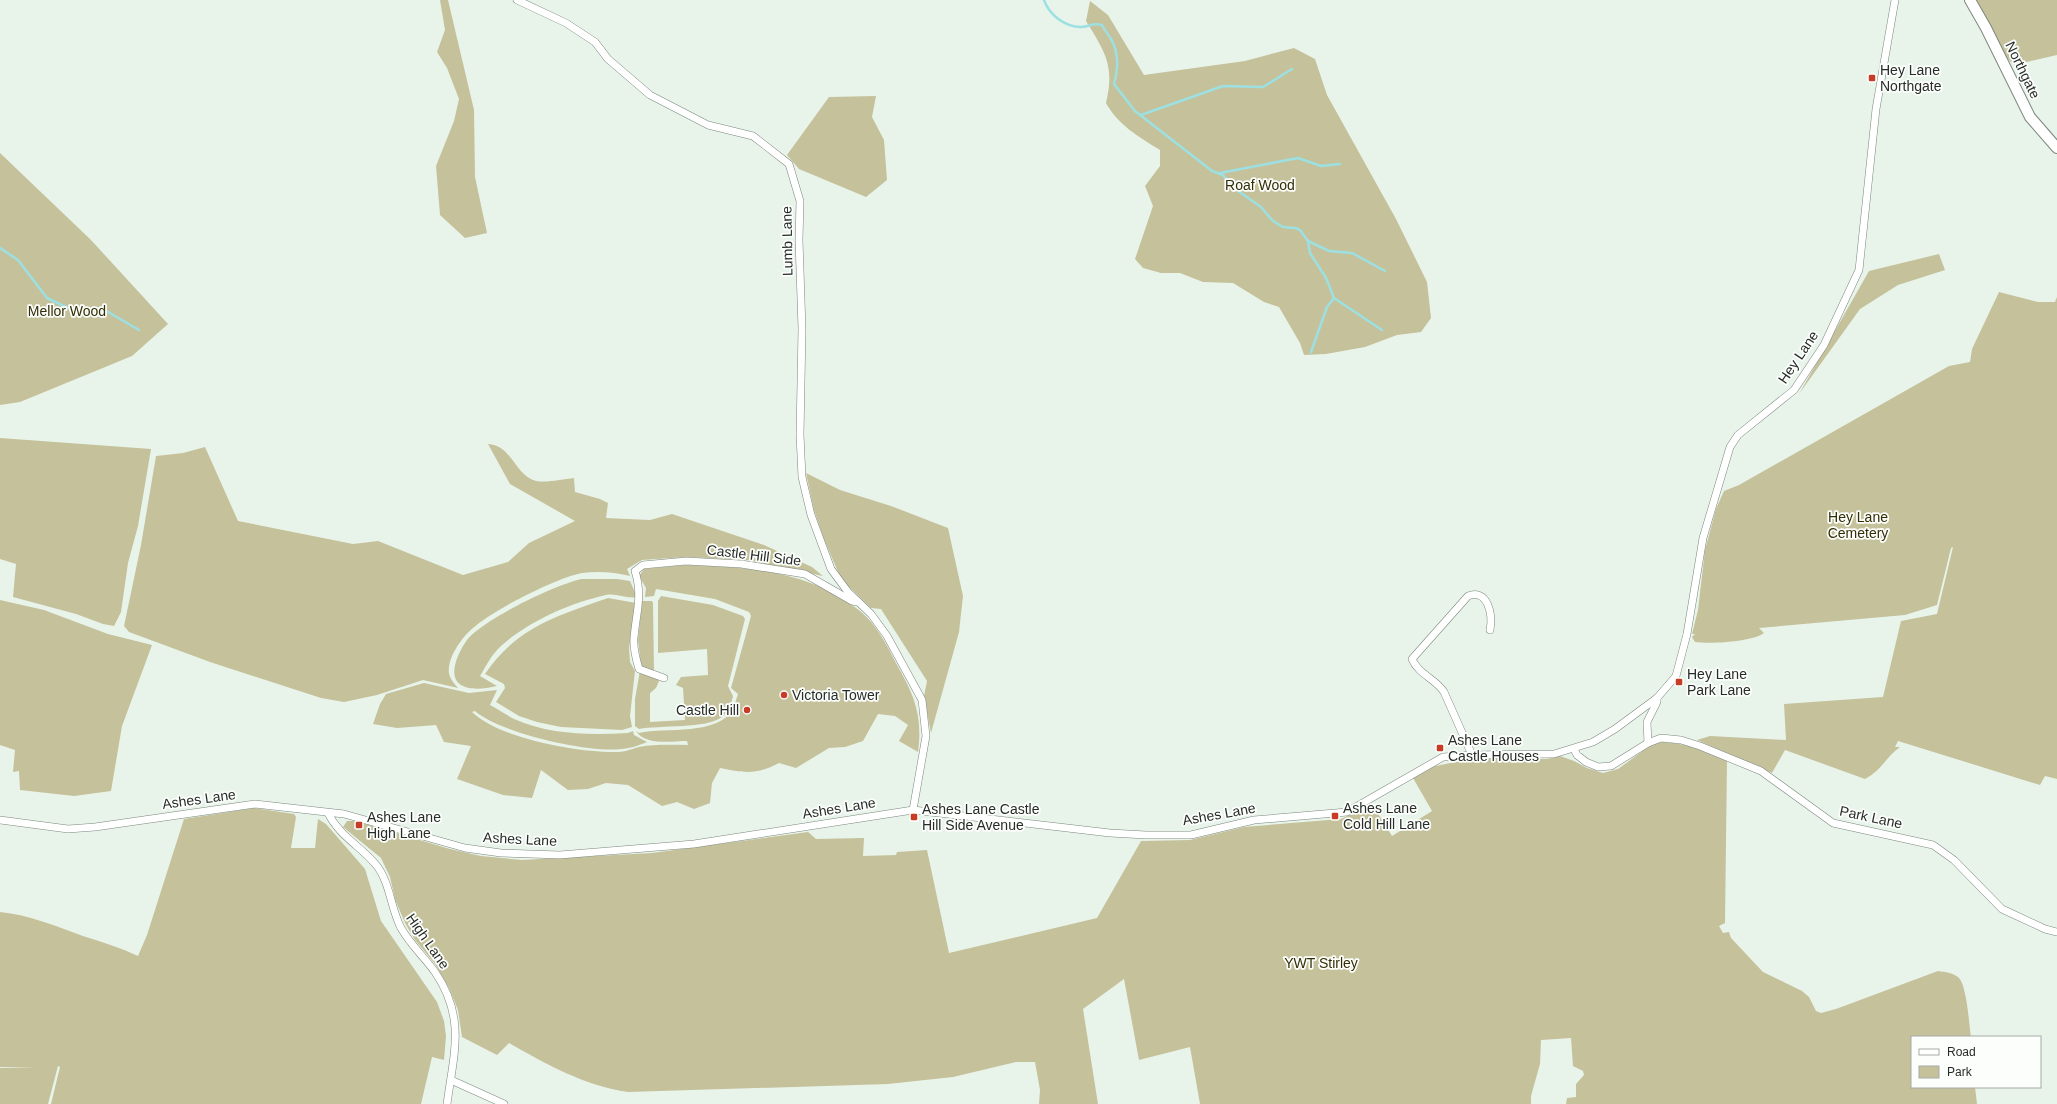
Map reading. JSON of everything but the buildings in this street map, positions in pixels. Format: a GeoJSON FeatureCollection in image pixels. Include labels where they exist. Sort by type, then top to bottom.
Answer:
{"type":"FeatureCollection","features":[{"type":"Feature","properties":{"kind":"street","name":"Lumb Lane"},"geometry":{"type":"LineString","coordinates":[[517,0],[566,23],[595,42],[608,59],[650,95],[708,125],[753,136],[790,164],[800,201],[799,240],[802,329],[800,435],[802,478],[811,515],[831,569],[848,592],[860,603]]}},
{"type":"Feature","properties":{"kind":"street","name":"Hey Lane"},"geometry":{"type":"LineString","coordinates":[[1657,698],[1676,676],[1686,634],[1703,538],[1730,447],[1738,435],[1794,390],[1824,345],[1859,270],[1876,109],[1895,0]]}},
{"type":"Feature","properties":{"kind":"street","name":"Northgate"},"geometry":{"type":"LineString","coordinates":[[1970,0],[1986,28],[2030,117],[2057,148]]}},
{"type":"Feature","properties":{"kind":"street","name":"Castle Hill Side"},"geometry":{"type":"LineString","coordinates":[[664,678],[639,668],[635,654],[634,639],[640,599],[635,571],[643,565],[686,561],[741,564],[805,574],[852,601],[860,603],[887,636],[922,700],[926,736],[913,810]]}},
{"type":"Feature","properties":{"kind":"street"},"geometry":{"type":"LineString","coordinates":[[1472,755],[1444,692],[1438,683],[1420,671],[1412,659],[1468,596],[1474,594],[1479,595],[1486,600],[1492,620],[1490,630]]}},
{"type":"Feature","properties":{"kind":"street"},"geometry":{"type":"LineString","coordinates":[[1648,743],[1647,722],[1657,702],[1657,698]]}},
{"type":"Feature","properties":{"kind":"street","name":"Ashes Lane"},"geometry":{"type":"LineString","coordinates":[[0,820],[68,829],[95,827],[255,804],[344,814],[465,848],[501,853],[560,855],[694,844],[913,810],[1110,833],[1191,835],[1254,820],[1346,812],[1443,757],[1472,755],[1554,754],[1574,749],[1593,742],[1615,729],[1657,698]]}},
{"type":"Feature","properties":{"kind":"street","name":"Park Lane"},"geometry":{"type":"LineString","coordinates":[[1574,749],[1577,755],[1586,762],[1598,767],[1612,766],[1648,743],[1661,738],[1681,740],[1700,746],[1761,772],[1833,823],[1933,845],[1954,860],[2002,909],[2045,929],[2057,932]]}},
{"type":"Feature","properties":{"kind":"street","name":"High Lane"},"geometry":{"type":"LineString","coordinates":[[328,813],[334,825],[345,837],[364,851],[378,867],[383,876],[395,916],[402,930],[446,990],[454,1010],[457,1029],[447,1104]]}},
{"type":"Feature","properties":{"kind":"street"},"geometry":{"type":"LineString","coordinates":[[451,1080],[504,1104]]}},
{"type":"Feature","properties":{"kind":"green space"},"geometry":{"type":"Polygon","coordinates":[[[440,0],[448,0],[474,110],[475,177],[487,233],[465,238],[440,215],[436,166],[454,121],[459,99],[447,68],[437,52],[445,30],[440,0]]]}},
{"type":"Feature","properties":{"kind":"green space"},"geometry":{"type":"Polygon","coordinates":[[[1975,0],[2057,0],[2057,55],[2014,65],[2000,51],[1975,0]]]}},
{"type":"Feature","properties":{"kind":"green space","name":"Roaf Wood"},"geometry":{"type":"Polygon","coordinates":[[[1090,1],[1108,15],[1144,75],[1245,61],[1294,48],[1315,59],[1327,95],[1396,219],[1427,282],[1431,318],[1421,332],[1397,335],[1365,347],[1326,354],[1304,355],[1300,343],[1279,307],[1264,302],[1233,283],[1203,282],[1180,273],[1161,273],[1143,268],[1135,259],[1153,206],[1145,186],[1160,166],[1160,150],[1123,124],[1106,103],[1109,90],[1109,69],[1103,51],[1086,21],[1090,1]]]}},
{"type":"Feature","properties":{"kind":"green space"},"geometry":{"type":"Polygon","coordinates":[[[876,96],[872,117],[884,140],[887,180],[866,197],[799,169],[787,155],[829,97],[876,96]]]}},
{"type":"Feature","properties":{"kind":"green space","name":"Mellor Wood"},"geometry":{"type":"Polygon","coordinates":[[[0,153],[91,240],[168,324],[132,356],[20,402],[0,405],[0,153]]]}},
{"type":"Feature","properties":{"kind":"green space"},"geometry":{"type":"Polygon","coordinates":[[[1939,254],[1945,270],[1898,285],[1860,309],[1799,394],[1869,271],[1939,254]]]}},
{"type":"Feature","properties":{"kind":"green space","name":"Hey Lane Cemetery"},"geometry":{"type":"Polygon","coordinates":[[[1999,292],[2038,302],[2055,302],[2057,297],[2057,779],[2045,776],[2040,785],[1898,741],[1895,747],[1900,747],[1876,771],[1865,779],[1785,750],[1772,773],[1697,740],[1710,736],[1786,740],[1784,704],[1883,697],[1901,621],[1937,614],[1953,547],[1951,548],[1937,605],[1905,615],[1759,628],[1764,633],[1741,640],[1711,643],[1695,642],[1692,637],[1695,634],[1692,634],[1698,610],[1705,550],[1716,509],[1724,491],[1739,485],[1949,366],[1970,362],[1972,349],[1999,292]]]}},
{"type":"Feature","properties":{"kind":"green space"},"geometry":{"type":"Polygon","coordinates":[[[0,438],[151,449],[138,526],[128,563],[121,612],[114,626],[13,597],[16,564],[0,559],[0,438]]]}},
{"type":"Feature","properties":{"kind":"green space"},"geometry":{"type":"Polygon","coordinates":[[[488,444],[503,450],[523,473],[536,481],[574,478],[575,492],[600,499],[608,503],[606,518],[650,520],[672,514],[764,545],[812,567],[823,576],[747,560],[687,557],[642,560],[627,569],[630,576],[606,572],[582,573],[557,581],[509,604],[482,621],[469,632],[456,648],[450,661],[450,677],[458,688],[423,680],[377,695],[344,702],[321,698],[210,662],[129,632],[124,626],[141,545],[156,456],[183,453],[205,447],[238,521],[353,544],[378,541],[463,575],[508,562],[529,543],[575,521],[510,484],[488,444]]]}},
{"type":"Feature","properties":{"kind":"green space"},"geometry":{"type":"Polygon","coordinates":[[[806,473],[840,490],[891,506],[948,528],[963,596],[959,632],[931,733],[924,696],[927,681],[881,609],[871,608],[841,579],[824,539],[814,510],[806,473]]]}},
{"type":"Feature","properties":{"kind":"green space"},"geometry":{"type":"Polygon","coordinates":[[[685,565],[731,567],[777,573],[820,587],[841,597],[860,611],[866,616],[881,635],[908,685],[918,716],[918,752],[899,741],[908,725],[895,716],[878,714],[863,741],[845,747],[829,748],[796,768],[779,763],[764,770],[750,772],[720,768],[712,783],[710,803],[694,809],[677,802],[662,806],[628,785],[606,783],[588,789],[568,790],[541,770],[532,798],[503,795],[457,779],[471,746],[444,742],[436,725],[397,728],[373,724],[380,704],[386,694],[424,683],[469,693],[497,690],[490,705],[514,719],[542,728],[585,734],[628,733],[633,731],[634,735],[647,742],[631,748],[621,749],[588,748],[567,745],[523,734],[487,719],[475,711],[472,712],[485,722],[501,730],[520,737],[562,747],[602,752],[618,752],[651,745],[688,745],[687,741],[652,741],[640,736],[636,731],[639,733],[704,727],[726,718],[733,709],[738,694],[731,688],[751,616],[749,612],[715,599],[656,589],[654,596],[645,597],[646,588],[639,576],[644,569],[685,565]]]}},
{"type":"Feature","properties":{"kind":"green space"},"geometry":{"type":"Polygon","coordinates":[[[581,579],[617,579],[630,581],[637,597],[606,595],[592,598],[550,614],[512,637],[492,656],[480,676],[497,686],[478,689],[463,686],[458,682],[455,676],[455,667],[458,656],[461,649],[472,634],[497,617],[526,601],[581,579]]]}},
{"type":"Feature","properties":{"kind":"green space"},"geometry":{"type":"Polygon","coordinates":[[[661,596],[713,605],[743,616],[745,619],[728,686],[733,696],[728,710],[722,717],[715,721],[694,725],[639,729],[635,726],[635,699],[641,665],[638,640],[642,601],[652,601],[653,603],[654,674],[659,681],[656,688],[650,693],[650,722],[685,720],[683,688],[676,685],[681,677],[708,675],[707,649],[658,653],[658,601],[661,596]]]}},
{"type":"Feature","properties":{"kind":"green space"},"geometry":{"type":"Polygon","coordinates":[[[608,598],[636,603],[629,648],[630,662],[635,671],[630,716],[632,727],[622,730],[561,727],[537,722],[519,716],[496,702],[505,688],[504,684],[485,674],[497,658],[511,645],[539,625],[608,598]]]}},
{"type":"Feature","properties":{"kind":"green space"},"geometry":{"type":"Polygon","coordinates":[[[0,600],[44,610],[108,634],[152,645],[122,726],[111,791],[74,796],[20,790],[19,771],[13,772],[15,750],[0,745],[0,600]]]}},
{"type":"Feature","properties":{"kind":"green space","name":"YWT Stirley"},"geometry":{"type":"Polygon","coordinates":[[[1662,742],[1687,746],[1727,760],[1725,923],[1719,926],[1723,933],[1729,932],[1731,938],[1763,972],[1802,991],[1809,997],[1816,1011],[1821,1013],[1836,1009],[1938,971],[1957,976],[1964,989],[1971,1036],[1911,1036],[1911,1088],[1975,1088],[1977,1104],[1566,1104],[1567,1098],[1576,1097],[1576,1084],[1584,1075],[1583,1071],[1573,1066],[1571,1038],[1541,1040],[1540,1064],[1531,1096],[1531,1104],[1200,1104],[1190,1047],[1139,1060],[1124,979],[1083,1009],[1098,1104],[1039,1104],[1040,1090],[1035,1062],[1016,1062],[953,1077],[888,1084],[628,1092],[596,1085],[566,1073],[509,1043],[497,1055],[462,1037],[458,1010],[449,988],[435,964],[415,940],[405,923],[395,899],[390,877],[381,858],[343,827],[347,821],[355,821],[450,849],[481,856],[522,860],[652,853],[808,832],[816,839],[864,838],[863,856],[896,855],[897,852],[927,850],[949,953],[1097,918],[1141,841],[1190,840],[1244,827],[1341,819],[1372,804],[1392,836],[1432,811],[1413,778],[1431,767],[1470,759],[1547,759],[1560,756],[1587,768],[1603,773],[1618,769],[1651,745],[1662,742]]]}},
{"type":"Feature","properties":{"kind":"green space"},"geometry":{"type":"Polygon","coordinates":[[[254,808],[294,814],[296,817],[291,848],[315,848],[318,819],[326,824],[365,869],[381,921],[437,1002],[444,1021],[446,1036],[444,1060],[432,1057],[421,1104],[51,1104],[60,1067],[58,1066],[48,1104],[0,1104],[0,1068],[36,1067],[0,1067],[0,912],[11,913],[42,921],[138,956],[147,935],[184,819],[254,808]]]}},
{"type":"Feature","properties":{"kind":"waterway"},"geometry":{"type":"LineString","coordinates":[[1044,0],[1053,15],[1069,25],[1081,27],[1096,24],[1102,25],[1114,44],[1117,56],[1114,84],[1135,111],[1212,171],[1223,175],[1231,186],[1261,207],[1273,221],[1283,227],[1300,230],[1308,241],[1310,253],[1326,278],[1334,298],[1327,307],[1311,352]]}},
{"type":"Feature","properties":{"kind":"waterway"},"geometry":{"type":"LineString","coordinates":[[1141,115],[1223,86],[1263,87],[1292,69]]}},
{"type":"Feature","properties":{"kind":"waterway"},"geometry":{"type":"LineString","coordinates":[[1220,173],[1298,158],[1321,166],[1340,164]]}},
{"type":"Feature","properties":{"kind":"waterway"},"geometry":{"type":"LineString","coordinates":[[1308,241],[1329,251],[1352,253],[1385,271]]}},
{"type":"Feature","properties":{"kind":"waterway"},"geometry":{"type":"LineString","coordinates":[[0,248],[18,260],[47,298],[68,308],[103,309],[139,330]]}},
{"type":"Feature","properties":{"kind":"waterway"},"geometry":{"type":"LineString","coordinates":[[1334,298],[1382,330]]}},
{"type":"Feature","properties":{"kind":"place","name":"Hey Lane Northgate"},"geometry":{"type":"Point","coordinates":[1872,78]}},
{"type":"Feature","properties":{"kind":"place","name":"Hey Lane Park Lane"},"geometry":{"type":"Point","coordinates":[1679,682]}},
{"type":"Feature","properties":{"kind":"place","name":"Victoria Tower"},"geometry":{"type":"Point","coordinates":[784,695]}},
{"type":"Feature","properties":{"kind":"place","name":"Castle Hill"},"geometry":{"type":"Point","coordinates":[747,710]}},
{"type":"Feature","properties":{"kind":"place","name":"Ashes Lane Castle Houses"},"geometry":{"type":"Point","coordinates":[1440,748]}},
{"type":"Feature","properties":{"kind":"place","name":"Ashes Lane Cold Hill Lane"},"geometry":{"type":"Point","coordinates":[1335,816]}},
{"type":"Feature","properties":{"kind":"place","name":"Ashes Lane Castle Hill Side Avenue"},"geometry":{"type":"Point","coordinates":[914,817]}},
{"type":"Feature","properties":{"kind":"place","name":"Ashes Lane High Lane"},"geometry":{"type":"Point","coordinates":[359,825]}}]}
